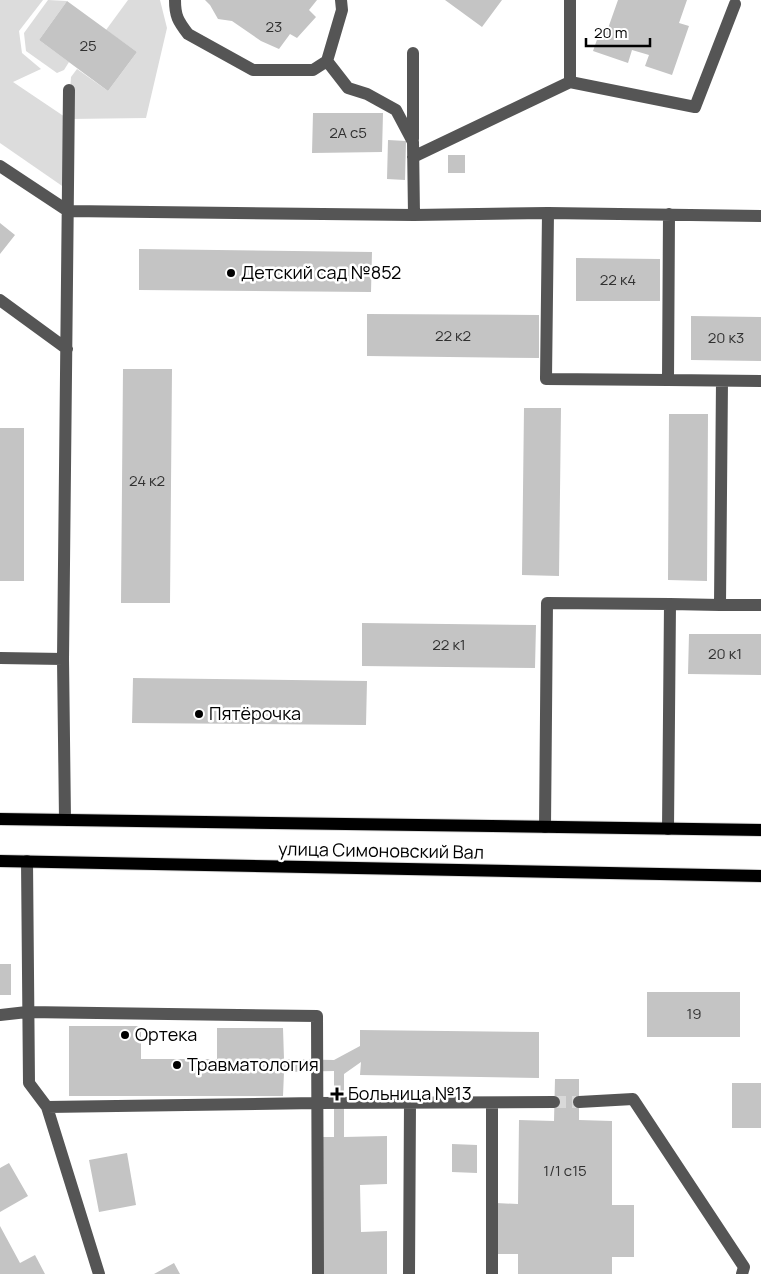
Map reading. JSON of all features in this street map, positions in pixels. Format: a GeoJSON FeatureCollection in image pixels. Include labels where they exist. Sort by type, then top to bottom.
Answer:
{"type":"FeatureCollection","features":[{"type":"Feature","properties":{"kind":"main road","name":"улица Симоновский Вал"},"geometry":{"type":"LineString","coordinates":[[0,819],[65,818],[761,830]]}},
{"type":"Feature","properties":{"kind":"main road","name":"улица Симоновский Вал"},"geometry":{"type":"LineString","coordinates":[[0,861],[761,876]]}},
{"type":"Feature","properties":{"kind":"lane"},"geometry":{"type":"LineString","coordinates":[[175,0],[175,14],[180,25],[188,34],[252,70],[313,70],[327,61],[342,10],[341,0]]}},
{"type":"Feature","properties":{"kind":"lane"},"geometry":{"type":"LineString","coordinates":[[570,0],[570,82]]}},
{"type":"Feature","properties":{"kind":"lane"},"geometry":{"type":"LineString","coordinates":[[413,157],[570,82],[695,107],[735,4]]}},
{"type":"Feature","properties":{"kind":"lane"},"geometry":{"type":"LineString","coordinates":[[412,53],[414,216]]}},
{"type":"Feature","properties":{"kind":"lane"},"geometry":{"type":"LineString","coordinates":[[327,61],[348,88],[367,94],[396,110],[413,142]]}},
{"type":"Feature","properties":{"kind":"lane"},"geometry":{"type":"LineString","coordinates":[[65,818],[63,659],[69,90]]}},
{"type":"Feature","properties":{"kind":"lane"},"geometry":{"type":"LineString","coordinates":[[0,166],[68,211],[414,216],[548,213],[761,216]]}},
{"type":"Feature","properties":{"kind":"lane"},"geometry":{"type":"LineString","coordinates":[[548,213],[546,379],[761,381]]}},
{"type":"Feature","properties":{"kind":"lane"},"geometry":{"type":"LineString","coordinates":[[668,380],[670,214]]}},
{"type":"Feature","properties":{"kind":"lane"},"geometry":{"type":"LineString","coordinates":[[0,300],[67,349]]}},
{"type":"Feature","properties":{"kind":"lane"},"geometry":{"type":"LineString","coordinates":[[720,605],[722,381]]}},
{"type":"Feature","properties":{"kind":"lane"},"geometry":{"type":"LineString","coordinates":[[545,827],[547,603],[761,605]]}},
{"type":"Feature","properties":{"kind":"lane"},"geometry":{"type":"LineString","coordinates":[[668,829],[670,604]]}},
{"type":"Feature","properties":{"kind":"lane"},"geometry":{"type":"LineString","coordinates":[[0,658],[63,659]]}},
{"type":"Feature","properties":{"kind":"lane"},"geometry":{"type":"LineString","coordinates":[[27,861],[29,1083],[47,1107],[99,1274]]}},
{"type":"Feature","properties":{"kind":"lane"},"geometry":{"type":"LineString","coordinates":[[0,1015],[27,1012],[317,1016],[318,1274]]}},
{"type":"Feature","properties":{"kind":"lane"},"geometry":{"type":"LineString","coordinates":[[579,1102],[633,1099],[744,1266],[742,1274]]}},
{"type":"Feature","properties":{"kind":"lane"},"geometry":{"type":"LineString","coordinates":[[409,1274],[410,1102]]}},
{"type":"Feature","properties":{"kind":"lane"},"geometry":{"type":"LineString","coordinates":[[47,1107],[554,1102]]}},
{"type":"Feature","properties":{"kind":"lane"},"geometry":{"type":"LineString","coordinates":[[492,1103],[492,1274]]}},
{"type":"Feature","properties":{"kind":"shaded area"},"geometry":{"type":"Polygon","coordinates":[[[0,0],[43,0],[19,31],[22,53],[41,69],[13,82],[68,119],[71,77],[77,69],[108,91],[137,52],[106,30],[128,0],[160,0],[167,28],[146,118],[69,119],[68,190],[0,143],[0,0]]]}},
{"type":"Feature","properties":{"kind":"shaded area"},"geometry":{"type":"Polygon","coordinates":[[[48,0],[67,1],[39,40],[69,62],[64,70],[57,73],[26,51],[24,33],[48,0]]]}},
{"type":"Feature","properties":{"kind":"building"},"geometry":{"type":"Polygon","coordinates":[[[205,0],[317,0],[309,10],[316,17],[297,38],[290,34],[279,49],[261,41],[232,21],[218,19],[205,0]]]}},
{"type":"Feature","properties":{"kind":"building"},"geometry":{"type":"Polygon","coordinates":[[[445,0],[502,0],[482,27],[445,0]]]}},
{"type":"Feature","properties":{"kind":"building"},"geometry":{"type":"Polygon","coordinates":[[[618,0],[687,0],[679,23],[689,26],[672,75],[645,66],[649,55],[632,50],[628,63],[593,51],[600,31],[606,34],[618,0]]]}},
{"type":"Feature","properties":{"kind":"building"},"geometry":{"type":"Polygon","coordinates":[[[67,1],[137,52],[108,91],[39,40],[67,1]]]}},
{"type":"Feature","properties":{"kind":"building"},"geometry":{"type":"Polygon","coordinates":[[[313,113],[383,113],[382,152],[312,153],[313,113]]]}},
{"type":"Feature","properties":{"kind":"building"},"geometry":{"type":"Polygon","coordinates":[[[388,140],[406,141],[405,180],[387,179],[388,140]]]}},
{"type":"Feature","properties":{"kind":"building"},"geometry":{"type":"Polygon","coordinates":[[[448,155],[465,155],[465,173],[448,173],[448,155]]]}},
{"type":"Feature","properties":{"kind":"building"},"geometry":{"type":"Polygon","coordinates":[[[0,223],[15,235],[0,254],[0,223]]]}},
{"type":"Feature","properties":{"kind":"building"},"geometry":{"type":"Polygon","coordinates":[[[139,249],[372,252],[371,292],[139,290],[139,249]]]}},
{"type":"Feature","properties":{"kind":"building"},"geometry":{"type":"Polygon","coordinates":[[[576,258],[660,259],[660,301],[576,301],[576,258]]]}},
{"type":"Feature","properties":{"kind":"building"},"geometry":{"type":"Polygon","coordinates":[[[367,314],[539,315],[539,358],[367,356],[367,314]]]}},
{"type":"Feature","properties":{"kind":"building"},"geometry":{"type":"Polygon","coordinates":[[[691,316],[761,317],[761,361],[691,360],[691,316]]]}},
{"type":"Feature","properties":{"kind":"building"},"geometry":{"type":"Polygon","coordinates":[[[123,369],[172,369],[170,603],[121,603],[123,369]]]}},
{"type":"Feature","properties":{"kind":"building"},"geometry":{"type":"Polygon","coordinates":[[[524,408],[561,408],[559,576],[522,575],[524,408]]]}},
{"type":"Feature","properties":{"kind":"building"},"geometry":{"type":"Polygon","coordinates":[[[669,414],[708,414],[707,581],[668,580],[669,414]]]}},
{"type":"Feature","properties":{"kind":"building"},"geometry":{"type":"Polygon","coordinates":[[[0,428],[24,428],[24,581],[0,581],[0,428]]]}},
{"type":"Feature","properties":{"kind":"building"},"geometry":{"type":"Polygon","coordinates":[[[362,623],[536,625],[535,668],[362,666],[362,623]]]}},
{"type":"Feature","properties":{"kind":"building"},"geometry":{"type":"Polygon","coordinates":[[[689,634],[761,634],[761,675],[688,674],[689,634]]]}},
{"type":"Feature","properties":{"kind":"building"},"geometry":{"type":"Polygon","coordinates":[[[133,678],[367,681],[366,725],[132,723],[133,678]]]}},
{"type":"Feature","properties":{"kind":"building"},"geometry":{"type":"Polygon","coordinates":[[[0,964],[11,964],[11,995],[0,995],[0,964]]]}},
{"type":"Feature","properties":{"kind":"building"},"geometry":{"type":"Polygon","coordinates":[[[647,992],[740,992],[740,1037],[647,1037],[647,992]]]}},
{"type":"Feature","properties":{"kind":"building"},"geometry":{"type":"Polygon","coordinates":[[[69,1026],[141,1026],[141,1059],[217,1059],[217,1028],[283,1028],[284,1059],[334,1060],[360,1046],[360,1030],[539,1032],[539,1078],[360,1075],[361,1062],[344,1074],[344,1137],[387,1136],[387,1184],[360,1185],[361,1232],[387,1231],[387,1274],[321,1274],[319,1137],[334,1137],[334,1071],[284,1072],[283,1096],[69,1096],[69,1026]]]}},
{"type":"Feature","properties":{"kind":"building"},"geometry":{"type":"Polygon","coordinates":[[[555,1079],[579,1079],[579,1120],[612,1121],[612,1205],[634,1205],[634,1257],[612,1257],[612,1274],[518,1274],[518,1254],[496,1254],[496,1203],[518,1204],[519,1120],[554,1121],[555,1079]]]}},
{"type":"Feature","properties":{"kind":"building"},"geometry":{"type":"Polygon","coordinates":[[[732,1083],[761,1083],[761,1128],[732,1128],[732,1083]]]}},
{"type":"Feature","properties":{"kind":"building"},"geometry":{"type":"Polygon","coordinates":[[[452,1144],[477,1145],[477,1173],[452,1172],[452,1144]]]}},
{"type":"Feature","properties":{"kind":"building"},"geometry":{"type":"Polygon","coordinates":[[[127,1153],[136,1205],[99,1212],[89,1160],[127,1153]]]}},
{"type":"Feature","properties":{"kind":"building"},"geometry":{"type":"Polygon","coordinates":[[[9,1163],[28,1196],[0,1212],[0,1168],[9,1163]]]}},
{"type":"Feature","properties":{"kind":"building"},"geometry":{"type":"Polygon","coordinates":[[[0,1226],[20,1263],[35,1255],[45,1274],[0,1274],[0,1226]]]}},
{"type":"Feature","properties":{"kind":"building"},"geometry":{"type":"Polygon","coordinates":[[[174,1263],[180,1274],[154,1274],[174,1263]]]}},
{"type":"Feature","properties":{"kind":"tunnel"},"geometry":{"type":"LineString","coordinates":[[554,1102],[579,1102]]}},
{"type":"Feature","properties":{"kind":"place","name":"Детский сад №852"},"geometry":{"type":"Point","coordinates":[231,273]}},
{"type":"Feature","properties":{"kind":"place","name":"Пятёрочка"},"geometry":{"type":"Point","coordinates":[199,714]}},
{"type":"Feature","properties":{"kind":"place","name":"Ортека"},"geometry":{"type":"Point","coordinates":[125,1035]}},
{"type":"Feature","properties":{"kind":"place","name":"Травматология"},"geometry":{"type":"Point","coordinates":[177,1065]}},
{"type":"Feature","properties":{"kind":"place","name":"Больница №13"},"geometry":{"type":"Point","coordinates":[337,1094]}}]}
